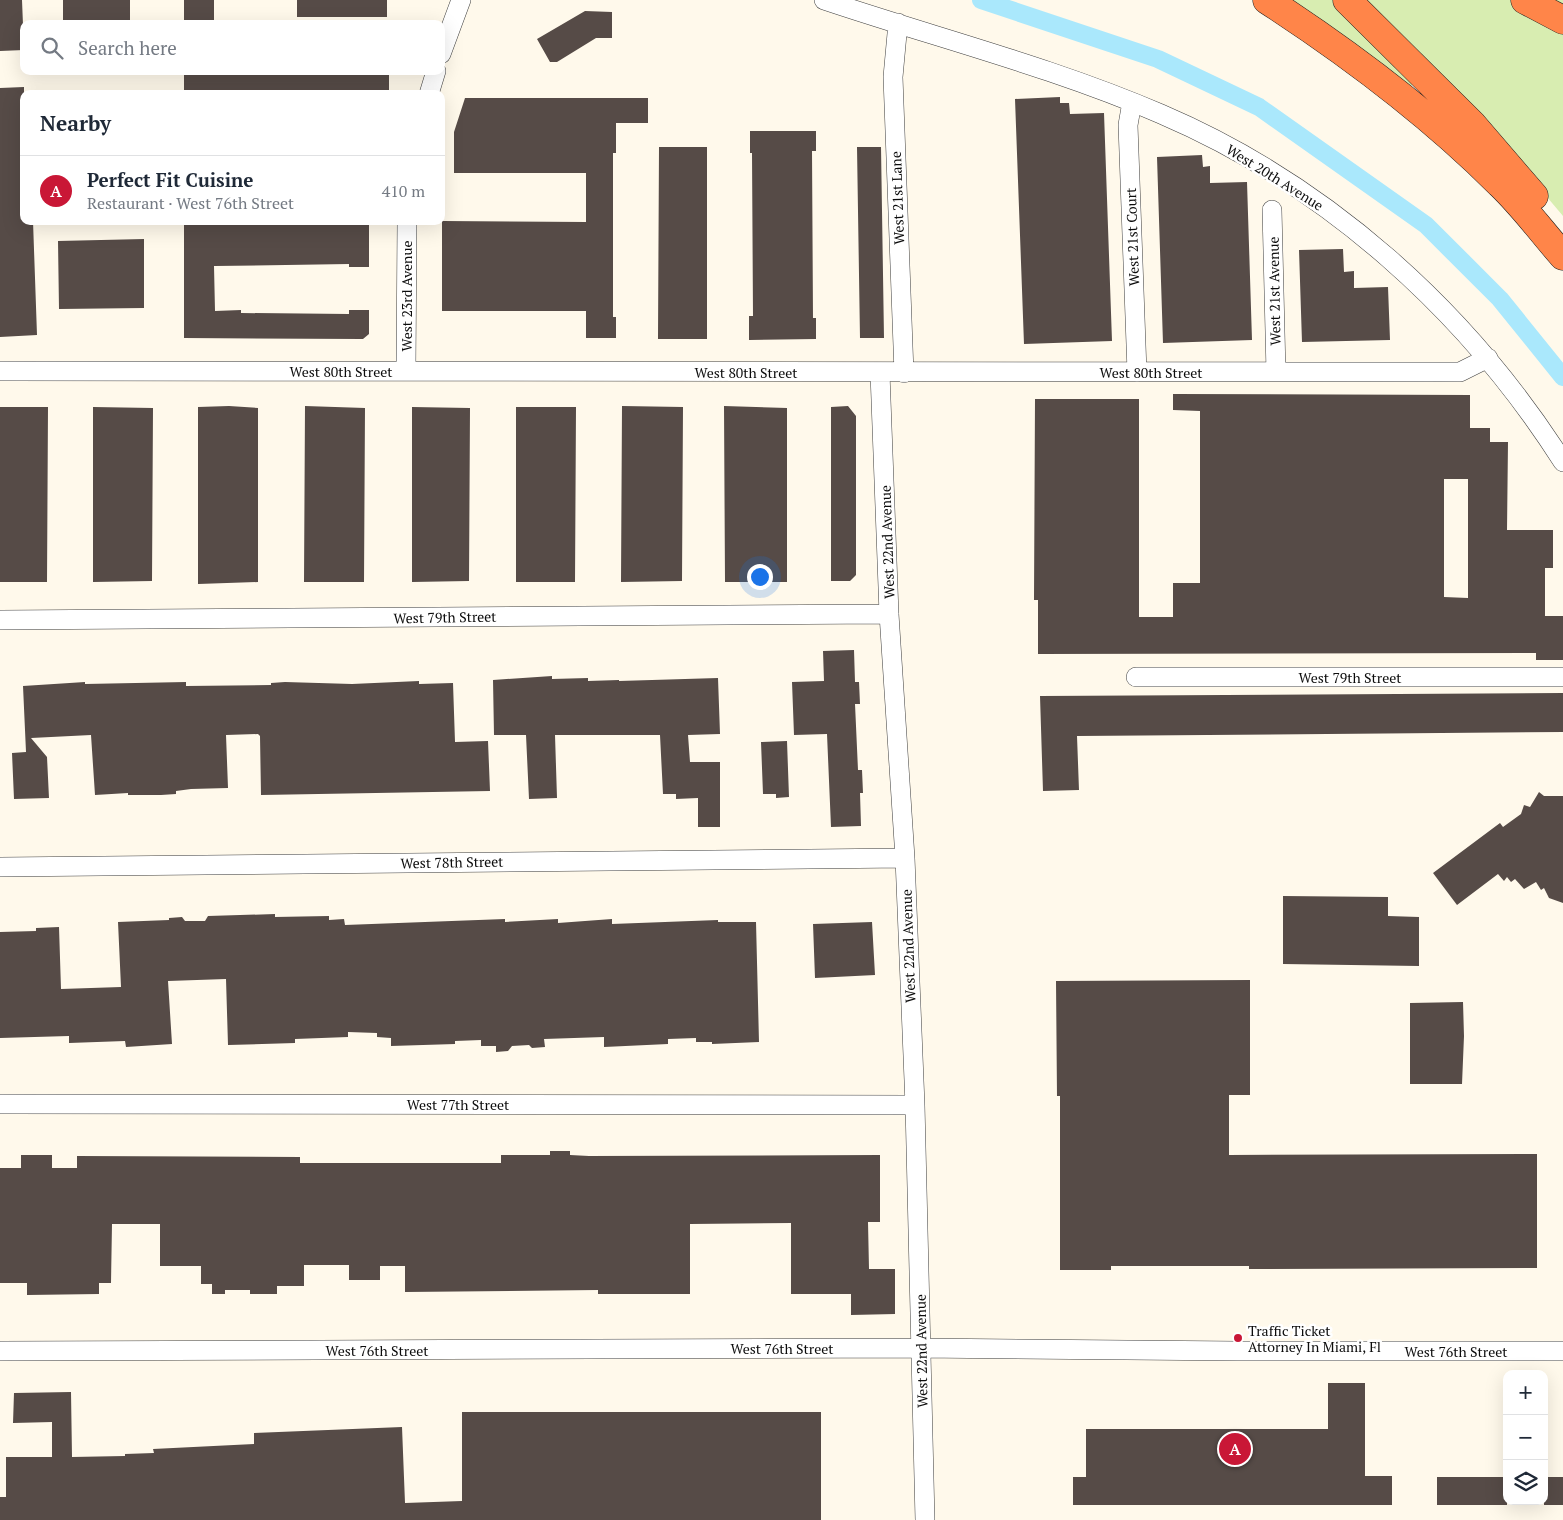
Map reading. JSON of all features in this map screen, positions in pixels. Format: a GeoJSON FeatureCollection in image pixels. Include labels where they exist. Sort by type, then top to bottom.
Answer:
{"type":"FeatureCollection","features":[{"type":"Feature","properties":{"kind":"highway"},"geometry":{"type":"LineString","coordinates":[[1267,0],[1302,22],[1425,114],[1501,185],[1563,256]]}},
{"type":"Feature","properties":{"kind":"highway"},"geometry":{"type":"LineString","coordinates":[[1347,0],[1472,124],[1524,182],[1563,243]]}},
{"type":"Feature","properties":{"kind":"highway"},"geometry":{"type":"LineString","coordinates":[[1525,0],[1563,20]]}},
{"type":"Feature","properties":{"kind":"street"},"geometry":{"type":"LineString","coordinates":[[445,43],[461,0]]}},
{"type":"Feature","properties":{"kind":"street","name":"West 20th Avenue"},"geometry":{"type":"LineString","coordinates":[[824,0],[1065,77],[1132,102],[1183,124],[1239,152],[1323,207],[1399,267],[1444,310],[1488,358],[1531,414],[1563,462]]}},
{"type":"Feature","properties":{"kind":"street","name":"West 21st Lane"},"geometry":{"type":"LineString","coordinates":[[898,23],[893,77],[904,373]]}},
{"type":"Feature","properties":{"kind":"street"},"geometry":{"type":"LineString","coordinates":[[430,90],[435,75]]}},
{"type":"Feature","properties":{"kind":"street","name":"West 21st Court"},"geometry":{"type":"LineString","coordinates":[[1132,102],[1128,125],[1137,372]]}},
{"type":"Feature","properties":{"kind":"street","name":"West 21st Avenue"},"geometry":{"type":"LineString","coordinates":[[1272,210],[1276,372]]}},
{"type":"Feature","properties":{"kind":"street","name":"West 23rd Avenue"},"geometry":{"type":"LineString","coordinates":[[406,225],[406,371]]}},
{"type":"Feature","properties":{"kind":"street","name":"West 80th Street"},"geometry":{"type":"LineString","coordinates":[[0,371],[1460,372],[1488,358]]}},
{"type":"Feature","properties":{"kind":"street","name":"West 22nd Avenue"},"geometry":{"type":"LineString","coordinates":[[880,373],[889,614],[905,858],[915,1105],[925,1520]]}},
{"type":"Feature","properties":{"kind":"street","name":"West 79th Street"},"geometry":{"type":"LineString","coordinates":[[0,620],[889,614]]}},
{"type":"Feature","properties":{"kind":"street","name":"West 79th Street"},"geometry":{"type":"LineString","coordinates":[[1136,677],[1563,677]]}},
{"type":"Feature","properties":{"kind":"street","name":"West 78th Street"},"geometry":{"type":"LineString","coordinates":[[0,867],[905,858]]}},
{"type":"Feature","properties":{"kind":"street","name":"West 77th Street"},"geometry":{"type":"LineString","coordinates":[[0,1104],[915,1105]]}},
{"type":"Feature","properties":{"kind":"street","name":"West 76th Street"},"geometry":{"type":"LineString","coordinates":[[0,1351],[920,1348],[1229,1351],[1563,1351]]}},
{"type":"Feature","properties":{"kind":"green space"},"geometry":{"type":"Polygon","coordinates":[[[1289,0],[1336,0],[1415,82],[1409,88],[1289,0]]]}},
{"type":"Feature","properties":{"kind":"green space"},"geometry":{"type":"Polygon","coordinates":[[[1364,0],[1563,0],[1563,216],[1520,165],[1364,0]]]}},
{"type":"Feature","properties":{"kind":"building"},"geometry":{"type":"Polygon","coordinates":[[[0,0],[22,0],[23,20],[20,20],[20,50],[0,51],[0,0]]]}},
{"type":"Feature","properties":{"kind":"building"},"geometry":{"type":"Polygon","coordinates":[[[63,0],[130,0],[130,20],[63,20],[63,0]]]}},
{"type":"Feature","properties":{"kind":"building"},"geometry":{"type":"Polygon","coordinates":[[[184,0],[214,0],[214,20],[184,20],[184,0]]]}},
{"type":"Feature","properties":{"kind":"building"},"geometry":{"type":"Polygon","coordinates":[[[297,0],[387,0],[387,17],[297,17],[297,0]]]}},
{"type":"Feature","properties":{"kind":"building"},"geometry":{"type":"Polygon","coordinates":[[[585,11],[612,12],[612,38],[596,38],[557,62],[550,62],[537,39],[585,11]]]}},
{"type":"Feature","properties":{"kind":"building"},"geometry":{"type":"Polygon","coordinates":[[[184,75],[389,75],[389,90],[184,90],[184,75]]]}},
{"type":"Feature","properties":{"kind":"building"},"geometry":{"type":"Polygon","coordinates":[[[24,87],[24,90],[20,90],[20,225],[33,225],[37,335],[0,337],[0,88],[24,87]]]}},
{"type":"Feature","properties":{"kind":"building"},"geometry":{"type":"Polygon","coordinates":[[[1060,97],[1060,103],[1069,103],[1070,114],[1104,113],[1112,341],[1024,344],[1015,99],[1060,97]]]}},
{"type":"Feature","properties":{"kind":"building"},"geometry":{"type":"Polygon","coordinates":[[[465,98],[648,98],[648,123],[616,123],[616,153],[613,153],[613,317],[616,317],[616,338],[586,338],[586,311],[442,311],[442,225],[445,225],[445,221],[586,222],[586,173],[454,173],[454,132],[465,98]]]}},
{"type":"Feature","properties":{"kind":"building"},"geometry":{"type":"Polygon","coordinates":[[[750,131],[816,131],[816,151],[812,151],[813,318],[816,318],[816,339],[749,340],[749,316],[753,316],[752,153],[750,153],[750,131]]]}},
{"type":"Feature","properties":{"kind":"building"},"geometry":{"type":"Polygon","coordinates":[[[659,147],[707,147],[707,339],[658,339],[659,147]]]}},
{"type":"Feature","properties":{"kind":"building"},"geometry":{"type":"Polygon","coordinates":[[[857,147],[881,147],[884,338],[860,338],[857,147]]]}},
{"type":"Feature","properties":{"kind":"building"},"geometry":{"type":"Polygon","coordinates":[[[1202,155],[1203,167],[1210,166],[1210,183],[1247,182],[1252,340],[1163,343],[1157,157],[1202,155]]]}},
{"type":"Feature","properties":{"kind":"building"},"geometry":{"type":"Polygon","coordinates":[[[184,225],[369,225],[369,267],[349,267],[349,264],[214,266],[215,311],[241,310],[241,313],[349,314],[349,310],[369,310],[369,334],[363,339],[184,338],[184,225]]]}},
{"type":"Feature","properties":{"kind":"building"},"geometry":{"type":"Polygon","coordinates":[[[144,239],[144,308],[59,309],[58,241],[144,239]]]}},
{"type":"Feature","properties":{"kind":"building"},"geometry":{"type":"Polygon","coordinates":[[[1343,249],[1344,272],[1354,271],[1354,288],[1388,287],[1390,340],[1302,342],[1299,250],[1343,249]]]}},
{"type":"Feature","properties":{"kind":"building"},"geometry":{"type":"Polygon","coordinates":[[[1173,394],[1470,395],[1470,428],[1490,428],[1490,442],[1508,442],[1507,530],[1553,530],[1553,568],[1545,568],[1545,616],[1563,616],[1563,660],[1536,660],[1536,653],[1038,654],[1038,600],[1034,600],[1035,399],[1139,399],[1139,617],[1173,617],[1173,583],[1200,583],[1200,411],[1173,410],[1173,394]],[[1444,479],[1444,597],[1468,598],[1468,479],[1444,479]]]}},
{"type":"Feature","properties":{"kind":"building"},"geometry":{"type":"Polygon","coordinates":[[[229,406],[258,408],[258,582],[198,584],[198,407],[229,406]]]}},
{"type":"Feature","properties":{"kind":"building"},"geometry":{"type":"Polygon","coordinates":[[[305,406],[365,408],[364,582],[304,582],[305,406]]]}},
{"type":"Feature","properties":{"kind":"building"},"geometry":{"type":"Polygon","coordinates":[[[622,406],[683,407],[682,581],[621,582],[622,406]]]}},
{"type":"Feature","properties":{"kind":"building"},"geometry":{"type":"Polygon","coordinates":[[[724,406],[787,408],[787,582],[725,582],[724,406]]]}},
{"type":"Feature","properties":{"kind":"building"},"geometry":{"type":"Polygon","coordinates":[[[848,406],[856,416],[856,575],[850,581],[831,581],[831,407],[848,406]]]}},
{"type":"Feature","properties":{"kind":"building"},"geometry":{"type":"Polygon","coordinates":[[[0,407],[48,407],[47,582],[0,582],[0,407]]]}},
{"type":"Feature","properties":{"kind":"building"},"geometry":{"type":"Polygon","coordinates":[[[93,407],[153,408],[152,581],[93,582],[93,407]]]}},
{"type":"Feature","properties":{"kind":"building"},"geometry":{"type":"Polygon","coordinates":[[[412,407],[470,408],[469,581],[412,582],[412,407]]]}},
{"type":"Feature","properties":{"kind":"building"},"geometry":{"type":"Polygon","coordinates":[[[516,407],[576,407],[575,582],[516,582],[516,407]]]}},
{"type":"Feature","properties":{"kind":"building"},"geometry":{"type":"Polygon","coordinates":[[[854,650],[855,682],[859,682],[860,704],[855,704],[858,770],[862,770],[863,793],[860,793],[861,826],[831,827],[827,734],[794,735],[792,682],[824,681],[823,651],[854,650]]]}},
{"type":"Feature","properties":{"kind":"building"},"geometry":{"type":"Polygon","coordinates":[[[552,676],[552,679],[588,678],[588,681],[718,678],[720,734],[688,735],[690,762],[720,762],[720,827],[698,827],[698,798],[676,799],[676,794],[663,794],[660,735],[555,735],[557,798],[529,799],[526,735],[494,735],[493,680],[552,676]]]}},
{"type":"Feature","properties":{"kind":"building"},"geometry":{"type":"Polygon","coordinates":[[[419,681],[419,684],[453,683],[455,742],[488,741],[490,791],[261,795],[260,736],[258,734],[226,735],[228,788],[191,789],[176,791],[176,794],[161,795],[128,795],[128,793],[95,795],[91,735],[31,738],[47,757],[49,798],[14,799],[12,753],[26,752],[23,686],[85,682],[85,684],[186,682],[186,686],[271,685],[271,683],[285,682],[352,684],[419,681]]]}},
{"type":"Feature","properties":{"kind":"building"},"geometry":{"type":"Polygon","coordinates":[[[1563,693],[1563,732],[1077,736],[1079,790],[1043,791],[1040,696],[1563,693]]]}},
{"type":"Feature","properties":{"kind":"building"},"geometry":{"type":"Polygon","coordinates":[[[787,741],[789,797],[776,798],[776,794],[763,794],[761,742],[787,741]]]}},
{"type":"Feature","properties":{"kind":"building"},"geometry":{"type":"Polygon","coordinates":[[[1539,792],[1544,796],[1563,796],[1563,903],[1549,898],[1544,888],[1541,890],[1536,882],[1524,889],[1515,879],[1511,882],[1507,877],[1504,881],[1498,874],[1457,905],[1433,873],[1500,823],[1503,827],[1521,814],[1524,805],[1530,807],[1539,792]]]}},
{"type":"Feature","properties":{"kind":"building"},"geometry":{"type":"Polygon","coordinates":[[[1283,896],[1388,897],[1388,916],[1419,917],[1419,966],[1283,964],[1283,896]]]}},
{"type":"Feature","properties":{"kind":"building"},"geometry":{"type":"Polygon","coordinates":[[[275,914],[275,917],[329,916],[329,920],[344,919],[345,925],[505,919],[505,922],[558,919],[558,923],[612,919],[612,924],[718,920],[718,922],[756,922],[759,1042],[712,1044],[712,1042],[696,1042],[696,1038],[668,1039],[668,1044],[604,1047],[604,1037],[544,1039],[545,1047],[532,1048],[529,1045],[512,1046],[508,1051],[496,1052],[496,1046],[481,1046],[481,1040],[455,1041],[455,1044],[391,1046],[391,1038],[377,1037],[377,1033],[348,1032],[348,1037],[295,1039],[295,1043],[228,1045],[226,979],[168,981],[172,1044],[126,1047],[125,1041],[69,1043],[69,1036],[0,1038],[0,932],[36,931],[36,928],[59,927],[61,989],[121,987],[118,922],[169,920],[169,918],[182,917],[185,921],[205,921],[208,916],[275,914]]]}},
{"type":"Feature","properties":{"kind":"building"},"geometry":{"type":"Polygon","coordinates":[[[872,922],[875,975],[815,978],[813,924],[872,922]]]}},
{"type":"Feature","properties":{"kind":"building"},"geometry":{"type":"Polygon","coordinates":[[[1250,980],[1250,1095],[1229,1095],[1229,1155],[1537,1154],[1537,1268],[1249,1269],[1249,1266],[1111,1266],[1111,1270],[1060,1270],[1060,1096],[1057,1096],[1056,981],[1250,980]]]}},
{"type":"Feature","properties":{"kind":"building"},"geometry":{"type":"Polygon","coordinates":[[[1463,1002],[1462,1084],[1410,1084],[1410,1003],[1463,1002]]]}},
{"type":"Feature","properties":{"kind":"building"},"geometry":{"type":"Polygon","coordinates":[[[550,1151],[570,1151],[570,1155],[589,1156],[880,1155],[880,1222],[868,1222],[869,1269],[895,1269],[895,1314],[851,1315],[851,1294],[791,1294],[791,1223],[690,1224],[690,1294],[598,1294],[598,1290],[405,1292],[405,1266],[380,1266],[380,1280],[349,1280],[349,1265],[304,1265],[304,1286],[277,1286],[277,1294],[250,1294],[250,1290],[225,1290],[225,1294],[212,1294],[212,1284],[201,1284],[201,1266],[160,1266],[160,1224],[112,1224],[111,1283],[99,1283],[99,1294],[27,1295],[27,1283],[0,1283],[0,1168],[21,1168],[21,1155],[52,1155],[52,1168],[77,1168],[77,1156],[300,1157],[300,1163],[501,1163],[501,1155],[550,1155],[550,1151]]]}},
{"type":"Feature","properties":{"kind":"building"},"geometry":{"type":"Polygon","coordinates":[[[1328,1383],[1365,1383],[1365,1476],[1392,1476],[1392,1505],[1073,1505],[1073,1477],[1086,1477],[1086,1429],[1328,1429],[1328,1383]]]}},
{"type":"Feature","properties":{"kind":"building"},"geometry":{"type":"Polygon","coordinates":[[[71,1392],[72,1457],[125,1456],[125,1454],[154,1453],[153,1449],[254,1444],[254,1433],[402,1427],[405,1503],[462,1501],[462,1412],[821,1412],[821,1520],[0,1520],[0,1497],[6,1497],[6,1457],[52,1457],[52,1422],[13,1423],[14,1393],[71,1392]]]}},
{"type":"Feature","properties":{"kind":"building"},"geometry":{"type":"Polygon","coordinates":[[[1437,1477],[1503,1477],[1503,1505],[1437,1505],[1437,1477]]]}},
{"type":"Feature","properties":{"kind":"building"},"geometry":{"type":"Polygon","coordinates":[[[1548,1477],[1563,1477],[1563,1505],[1548,1505],[1548,1477]]]}},
{"type":"Feature","properties":{"kind":"waterway"},"geometry":{"type":"LineString","coordinates":[[981,0],[1158,59],[1259,107],[1426,225],[1500,299],[1563,377]]}},
{"type":"Feature","properties":{"kind":"place","name":"Traffic Ticket Attorney In Miami, Fl"},"geometry":{"type":"Point","coordinates":[1238,1338]}},
{"type":"Feature","properties":{"kind":"place","name":"Perfect Fit Cuisine"},"geometry":{"type":"Point","coordinates":[1235,1449]}}]}
